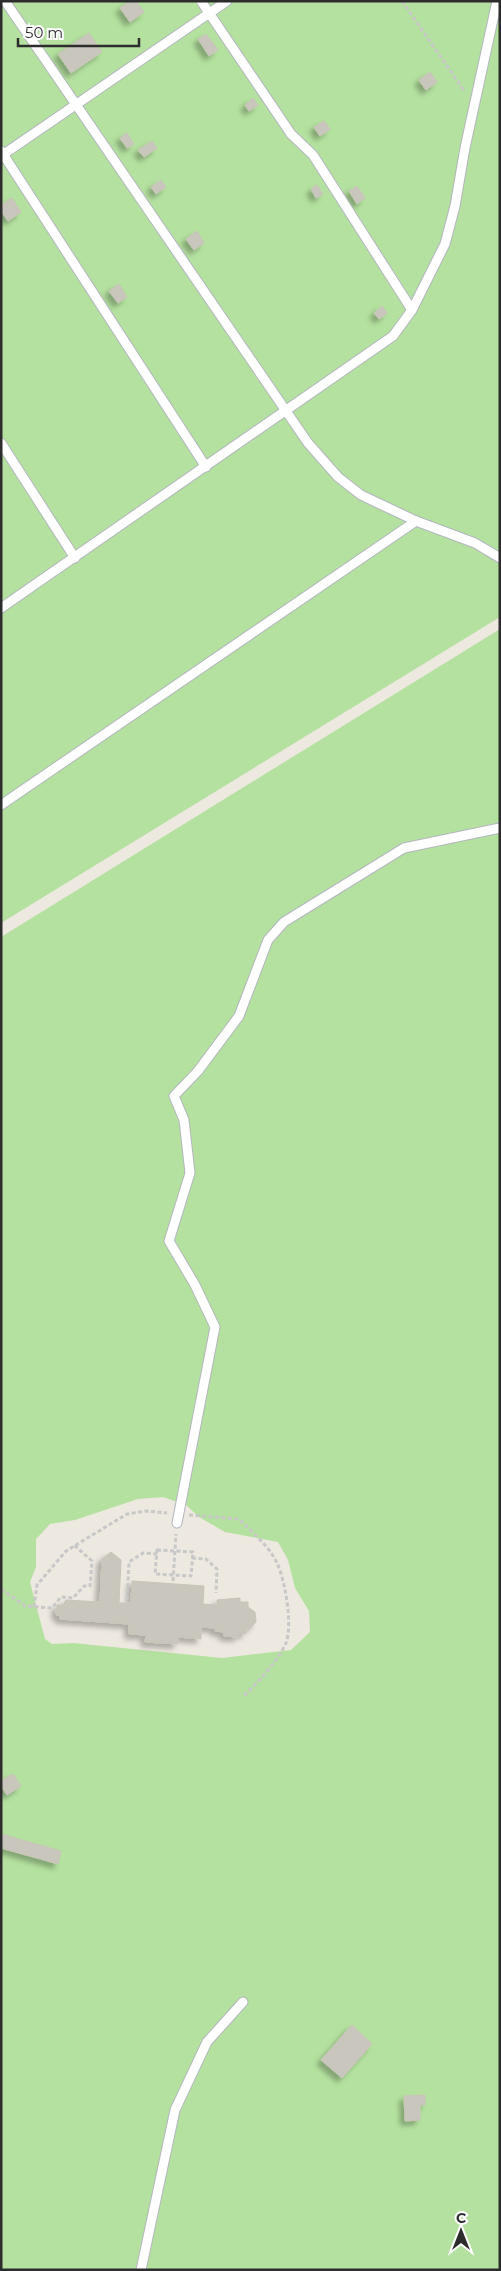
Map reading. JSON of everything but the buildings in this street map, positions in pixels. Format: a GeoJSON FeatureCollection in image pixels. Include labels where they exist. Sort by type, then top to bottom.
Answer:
{"type":"FeatureCollection","features":[{"type":"Feature","properties":{"kind":"lane"},"geometry":{"type":"LineString","coordinates":[[5,1],[308,443],[338,477],[361,495],[416,521],[475,543],[500,558]]}},
{"type":"Feature","properties":{"kind":"lane"},"geometry":{"type":"LineString","coordinates":[[201,1],[291,134],[313,155],[412,310]]}},
{"type":"Feature","properties":{"kind":"lane"},"geometry":{"type":"LineString","coordinates":[[206,467],[2,154],[77,105],[227,1]]}},
{"type":"Feature","properties":{"kind":"lane"},"geometry":{"type":"LineString","coordinates":[[1,608],[393,336],[412,310],[445,244],[455,206],[474,105],[497,1]]}},
{"type":"Feature","properties":{"kind":"lane"},"geometry":{"type":"LineString","coordinates":[[1,443],[75,558]]}},
{"type":"Feature","properties":{"kind":"lane"},"geometry":{"type":"LineString","coordinates":[[1,805],[416,521]]}},
{"type":"Feature","properties":{"kind":"lane"},"geometry":{"type":"LineString","coordinates":[[178,1519],[215,1327],[195,1285],[169,1241],[190,1173],[184,1120],[174,1096],[198,1070],[239,1016],[268,940],[284,922],[404,848],[500,828]]}},
{"type":"Feature","properties":{"kind":"lane"},"geometry":{"type":"LineString","coordinates":[[142,2270],[175,2110],[207,2042],[243,2002]]}},
{"type":"Feature","properties":{"kind":"path"},"geometry":{"type":"LineString","coordinates":[[402,1],[474,105]]}},
{"type":"Feature","properties":{"kind":"path"},"geometry":{"type":"LineString","coordinates":[[34,1607],[37,1585],[66,1550],[127,1514],[146,1510],[178,1519],[239,1519],[261,1540],[277,1563],[287,1603],[286,1642],[260,1680],[243,1697]]}},
{"type":"Feature","properties":{"kind":"path"},"geometry":{"type":"LineString","coordinates":[[173,1581],[178,1519]]}},
{"type":"Feature","properties":{"kind":"path"},"geometry":{"type":"LineString","coordinates":[[1,1589],[25,1606],[52,1608],[62,1598],[73,1598],[84,1586],[90,1586],[92,1561],[74,1545]]}},
{"type":"Feature","properties":{"kind":"path"},"geometry":{"type":"LineString","coordinates":[[157,1550],[175,1551],[192,1552],[191,1576],[156,1574],[157,1550]]}},
{"type":"Feature","properties":{"kind":"path"},"geometry":{"type":"LineString","coordinates":[[127,1600],[129,1562],[143,1553],[157,1554]]}},
{"type":"Feature","properties":{"kind":"path"},"geometry":{"type":"LineString","coordinates":[[192,1558],[206,1559],[217,1569],[216,1593]]}},
{"type":"Feature","properties":{"kind":"green space"},"geometry":{"type":"Polygon","coordinates":[[[1,1],[500,1],[500,617],[1,923],[1,1]]]}},
{"type":"Feature","properties":{"kind":"green space"},"geometry":{"type":"Polygon","coordinates":[[[500,629],[500,2270],[1,2270],[1,937],[500,629]],[[163,1497],[138,1499],[75,1520],[50,1524],[36,1539],[36,1567],[30,1582],[45,1639],[52,1644],[73,1643],[222,1658],[291,1650],[310,1632],[309,1611],[295,1588],[288,1560],[278,1542],[225,1532],[199,1517],[186,1505],[163,1497]]]}}]}
